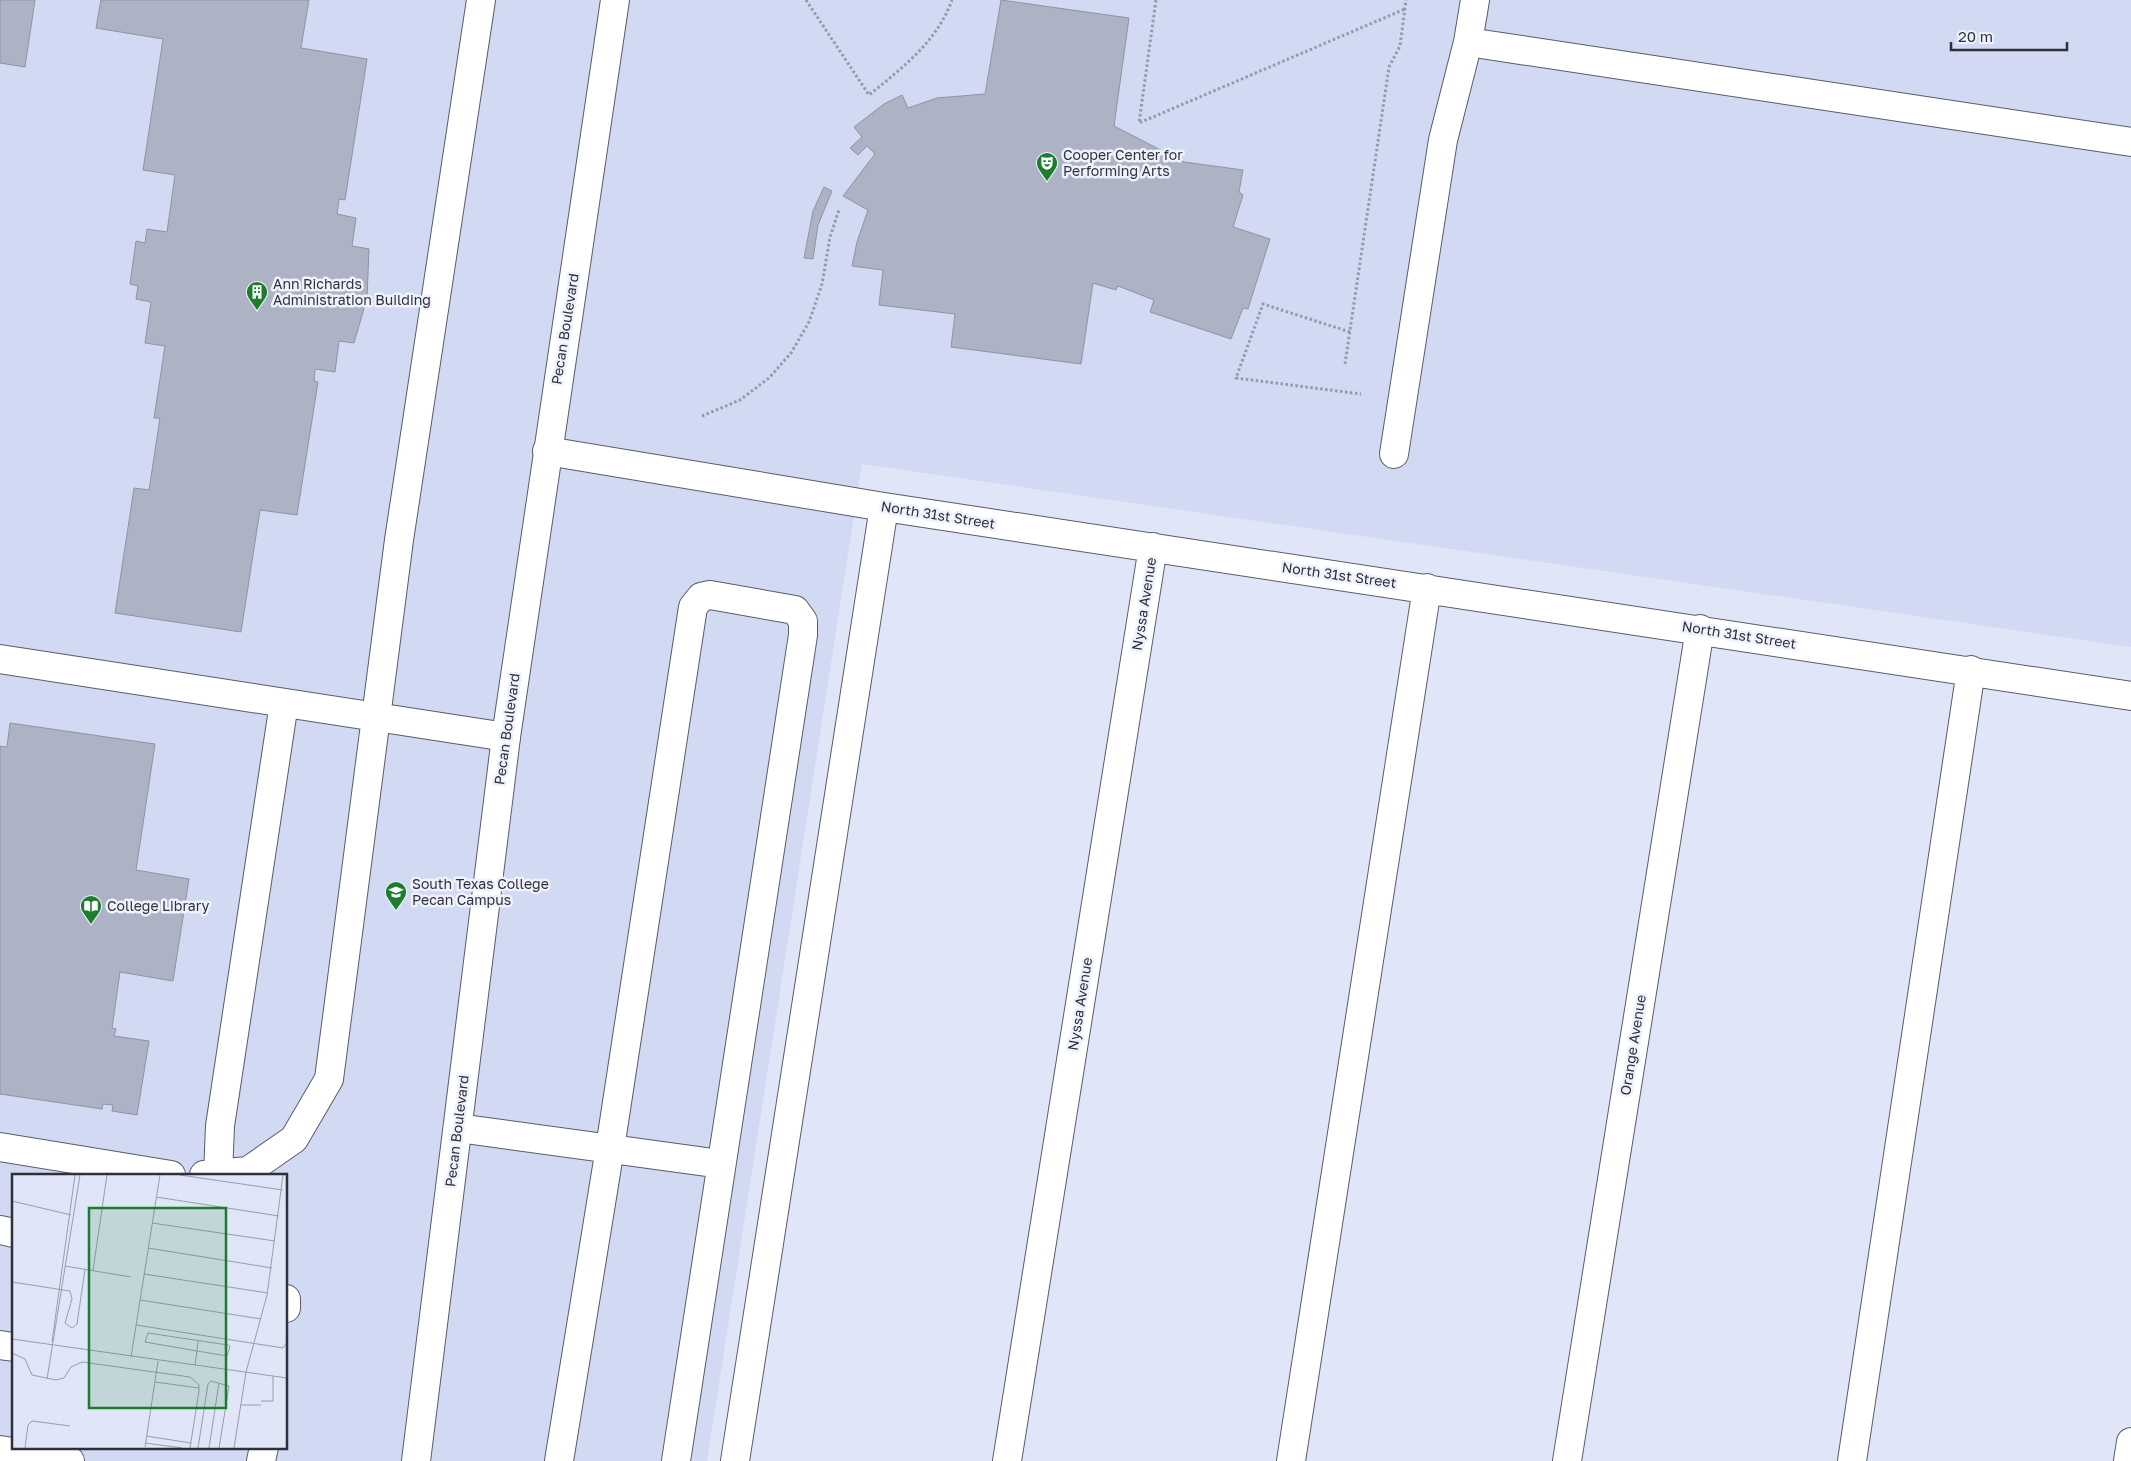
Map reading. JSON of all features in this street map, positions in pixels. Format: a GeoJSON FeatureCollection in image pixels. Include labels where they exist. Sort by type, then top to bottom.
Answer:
{"type":"FeatureCollection","features":[{"type":"Feature","properties":{"kind":"street"},"geometry":{"type":"LineString","coordinates":[[284,703],[220,1126],[211,1174],[248,1171],[294,1139],[329,1079],[400,540],[481,0]]}},
{"type":"Feature","properties":{"kind":"street","name":"Pecan Boulevard"},"geometry":{"type":"LineString","coordinates":[[416,1461],[506,737],[615,0]]}},
{"type":"Feature","properties":{"kind":"street"},"geometry":{"type":"LineString","coordinates":[[1394,454],[1443,140],[1468,42],[1474,0]]}},
{"type":"Feature","properties":{"kind":"street"},"geometry":{"type":"LineString","coordinates":[[1468,42],[2131,142]]}},
{"type":"Feature","properties":{"kind":"street","name":"North 31st Street"},"geometry":{"type":"LineString","coordinates":[[547,450],[884,506],[1971,670],[2131,696]]}},
{"type":"Feature","properties":{"kind":"street"},"geometry":{"type":"LineString","coordinates":[[735,1461],[884,506]]}},
{"type":"Feature","properties":{"kind":"street","name":"Nyssa Avenue"},"geometry":{"type":"LineString","coordinates":[[1007,1461],[1153,547]]}},
{"type":"Feature","properties":{"kind":"street"},"geometry":{"type":"LineString","coordinates":[[1291,1461],[1427,588]]}},
{"type":"Feature","properties":{"kind":"street"},"geometry":{"type":"LineString","coordinates":[[559,1461],[610,1148],[693,607],[701,598],[710,595],[795,610],[803,621],[803,635],[676,1461]]}},
{"type":"Feature","properties":{"kind":"street","name":"Orange Avenue"},"geometry":{"type":"LineString","coordinates":[[1567,1461],[1700,629]]}},
{"type":"Feature","properties":{"kind":"street"},"geometry":{"type":"LineString","coordinates":[[0,659],[506,737]]}},
{"type":"Feature","properties":{"kind":"street"},"geometry":{"type":"LineString","coordinates":[[1852,1461],[1971,670]]}},
{"type":"Feature","properties":{"kind":"street"},"geometry":{"type":"LineString","coordinates":[[458,1128],[721,1164]]}},
{"type":"Feature","properties":{"kind":"street"},"geometry":{"type":"LineString","coordinates":[[0,1147],[83,1168],[158,1174]]}},
{"type":"Feature","properties":{"kind":"street"},"geometry":{"type":"LineString","coordinates":[[2128,1461],[2131,1442]]}},
{"type":"Feature","properties":{"kind":"street"},"geometry":{"type":"LineString","coordinates":[[261,1461],[264,1448]]}},
{"type":"Feature","properties":{"kind":"street"},"geometry":{"type":"LineString","coordinates":[[0,1450],[70,1461]]}},
{"type":"Feature","properties":{"kind":"path"},"geometry":{"type":"LineString","coordinates":[[806,0],[869,95],[915,58],[945,19],[952,0]]}},
{"type":"Feature","properties":{"kind":"path"},"geometry":{"type":"LineString","coordinates":[[1156,0],[1139,123],[1405,9]]}},
{"type":"Feature","properties":{"kind":"path"},"geometry":{"type":"LineString","coordinates":[[1345,364],[1389,67],[1400,46],[1406,0]]}},
{"type":"Feature","properties":{"kind":"path"},"geometry":{"type":"LineString","coordinates":[[702,416],[740,400],[769,378],[791,353],[809,322],[820,292],[830,237],[839,210]]}},
{"type":"Feature","properties":{"kind":"path"},"geometry":{"type":"LineString","coordinates":[[1350,332],[1263,304],[1236,378],[1362,394]]}},
{"type":"Feature","properties":{"kind":"shaded area","name":"South Texas College Pecan Campus"},"geometry":{"type":"Polygon","coordinates":[[[0,0],[2131,0],[2131,647],[862,464],[707,1461],[0,1461],[0,0]]]}},
{"type":"Feature","properties":{"kind":"building"},"geometry":{"type":"Polygon","coordinates":[[[0,0],[35,0],[25,67],[0,63],[0,0]]]}},
{"type":"Feature","properties":{"kind":"building","name":"Ann Richards Administration Building"},"geometry":{"type":"Polygon","coordinates":[[[101,0],[309,0],[301,48],[367,59],[345,200],[339,199],[337,214],[356,218],[352,246],[369,249],[367,298],[354,343],[339,341],[335,372],[315,369],[314,381],[318,382],[297,515],[260,510],[241,632],[115,613],[134,488],[149,490],[160,418],[154,418],[165,346],[145,343],[151,302],[136,299],[138,286],[130,284],[136,241],[145,243],[147,229],[167,232],[175,175],[143,170],[163,39],[96,28],[101,0]]]}},
{"type":"Feature","properties":{"kind":"building","name":"Cooper Center for Performing Arts"},"geometry":{"type":"Polygon","coordinates":[[[1001,0],[1129,18],[1114,126],[1184,162],[1243,170],[1239,192],[1243,195],[1233,227],[1270,239],[1248,309],[1243,308],[1231,339],[1150,312],[1154,300],[1118,286],[1116,290],[1093,283],[1081,364],[951,347],[955,314],[879,305],[883,270],[852,266],[857,242],[868,210],[843,196],[875,154],[867,146],[858,155],[850,148],[862,137],[854,127],[884,104],[902,95],[908,108],[937,98],[985,94],[1001,0]]]}},
{"type":"Feature","properties":{"kind":"building"},"geometry":{"type":"Polygon","coordinates":[[[824,187],[832,191],[818,225],[813,259],[804,258],[813,211],[824,187]]]}},
{"type":"Feature","properties":{"kind":"building","name":"College Library"},"geometry":{"type":"Polygon","coordinates":[[[10,723],[155,744],[136,870],[189,879],[173,981],[120,972],[112,1028],[116,1029],[114,1036],[149,1041],[137,1115],[112,1111],[113,1105],[103,1104],[102,1109],[0,1094],[0,746],[7,747],[10,723]]]}},
{"type":"Feature","properties":{"kind":"place","name":"Cooper Center for Performing Arts"},"geometry":{"type":"Point","coordinates":[1047,182]}},
{"type":"Feature","properties":{"kind":"place","name":"Ann Richards Administration Building"},"geometry":{"type":"Point","coordinates":[257,311]}},
{"type":"Feature","properties":{"kind":"place","name":"South Texas College Pecan Campus"},"geometry":{"type":"Point","coordinates":[396,911]}},
{"type":"Feature","properties":{"kind":"place","name":"College Library"},"geometry":{"type":"Point","coordinates":[91,925]}}]}
